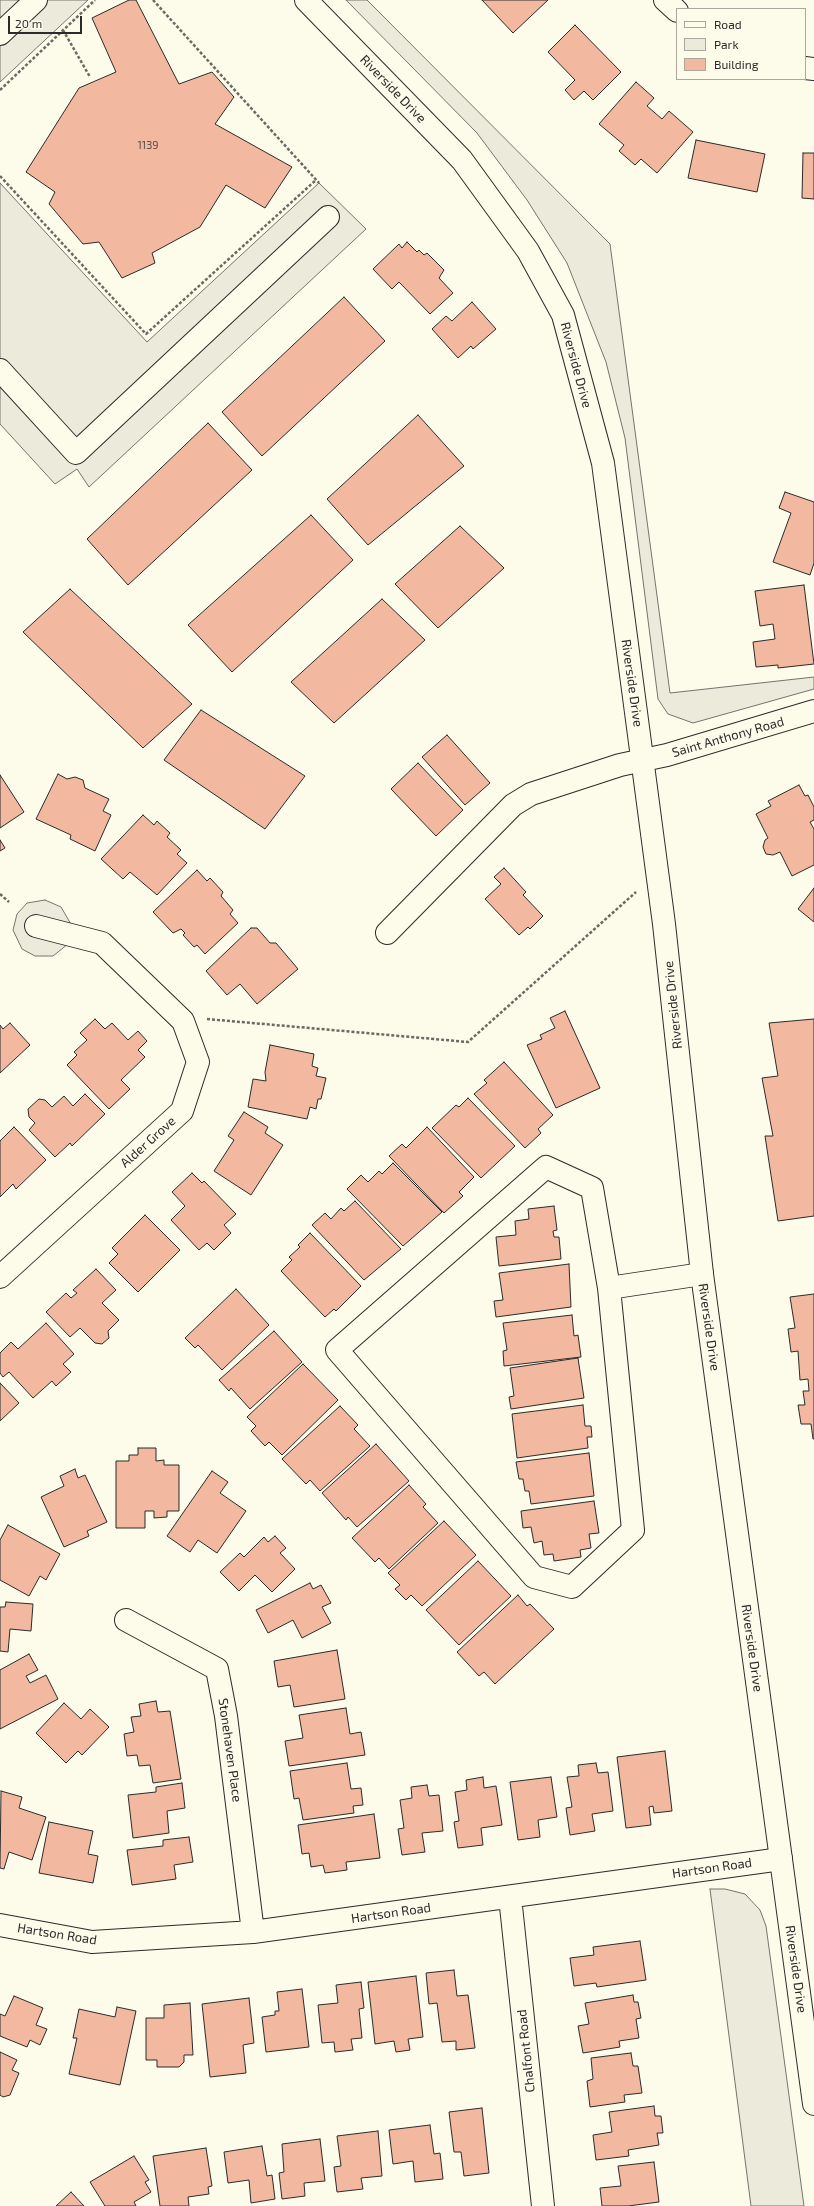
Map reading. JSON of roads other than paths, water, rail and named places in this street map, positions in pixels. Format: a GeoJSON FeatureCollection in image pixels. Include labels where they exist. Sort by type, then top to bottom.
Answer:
{"type":"FeatureCollection","features":[{"type":"Feature","properties":{"kind":"street"},"geometry":{"type":"LineString","coordinates":[[0,34],[36,0]]}},
{"type":"Feature","properties":{"kind":"street","name":"Riverside Drive"},"geometry":{"type":"LineString","coordinates":[[306,0],[462,160],[528,251],[563,315],[603,463],[659,886],[702,1274],[814,2104]]}},
{"type":"Feature","properties":{"kind":"street"},"geometry":{"type":"LineString","coordinates":[[665,0],[676,10]]}},
{"type":"Feature","properties":{"kind":"street"},"geometry":{"type":"LineString","coordinates":[[0,370],[76,453],[328,217]]}},
{"type":"Feature","properties":{"kind":"street","name":"Saint Anthony Road"},"geometry":{"type":"LineString","coordinates":[[387,933],[513,805],[531,794],[620,765],[814,711]]}},
{"type":"Feature","properties":{"kind":"street","name":"Alder Grove"},"geometry":{"type":"LineString","coordinates":[[0,1277],[182,1111],[198,1062],[183,1021],[102,943],[36,926]]}},
{"type":"Feature","properties":{"kind":"street"},"geometry":{"type":"LineString","coordinates":[[546,1167],[592,1188],[609,1288],[633,1530],[572,1587],[534,1577],[336,1350],[546,1167]]}},
{"type":"Feature","properties":{"kind":"street"},"geometry":{"type":"LineString","coordinates":[[609,1288],[702,1274]]}},
{"type":"Feature","properties":{"kind":"street","name":"Stonehaven Place"},"geometry":{"type":"LineString","coordinates":[[126,1620],[217,1669],[226,1716],[254,1932]]}},
{"type":"Feature","properties":{"kind":"street","name":"Hartson Road"},"geometry":{"type":"LineString","coordinates":[[0,1925],[92,1942],[254,1932],[781,1859]]}},
{"type":"Feature","properties":{"kind":"street","name":"Chalfont Road"},"geometry":{"type":"LineString","coordinates":[[510,1897],[543,2206]]}}]}
